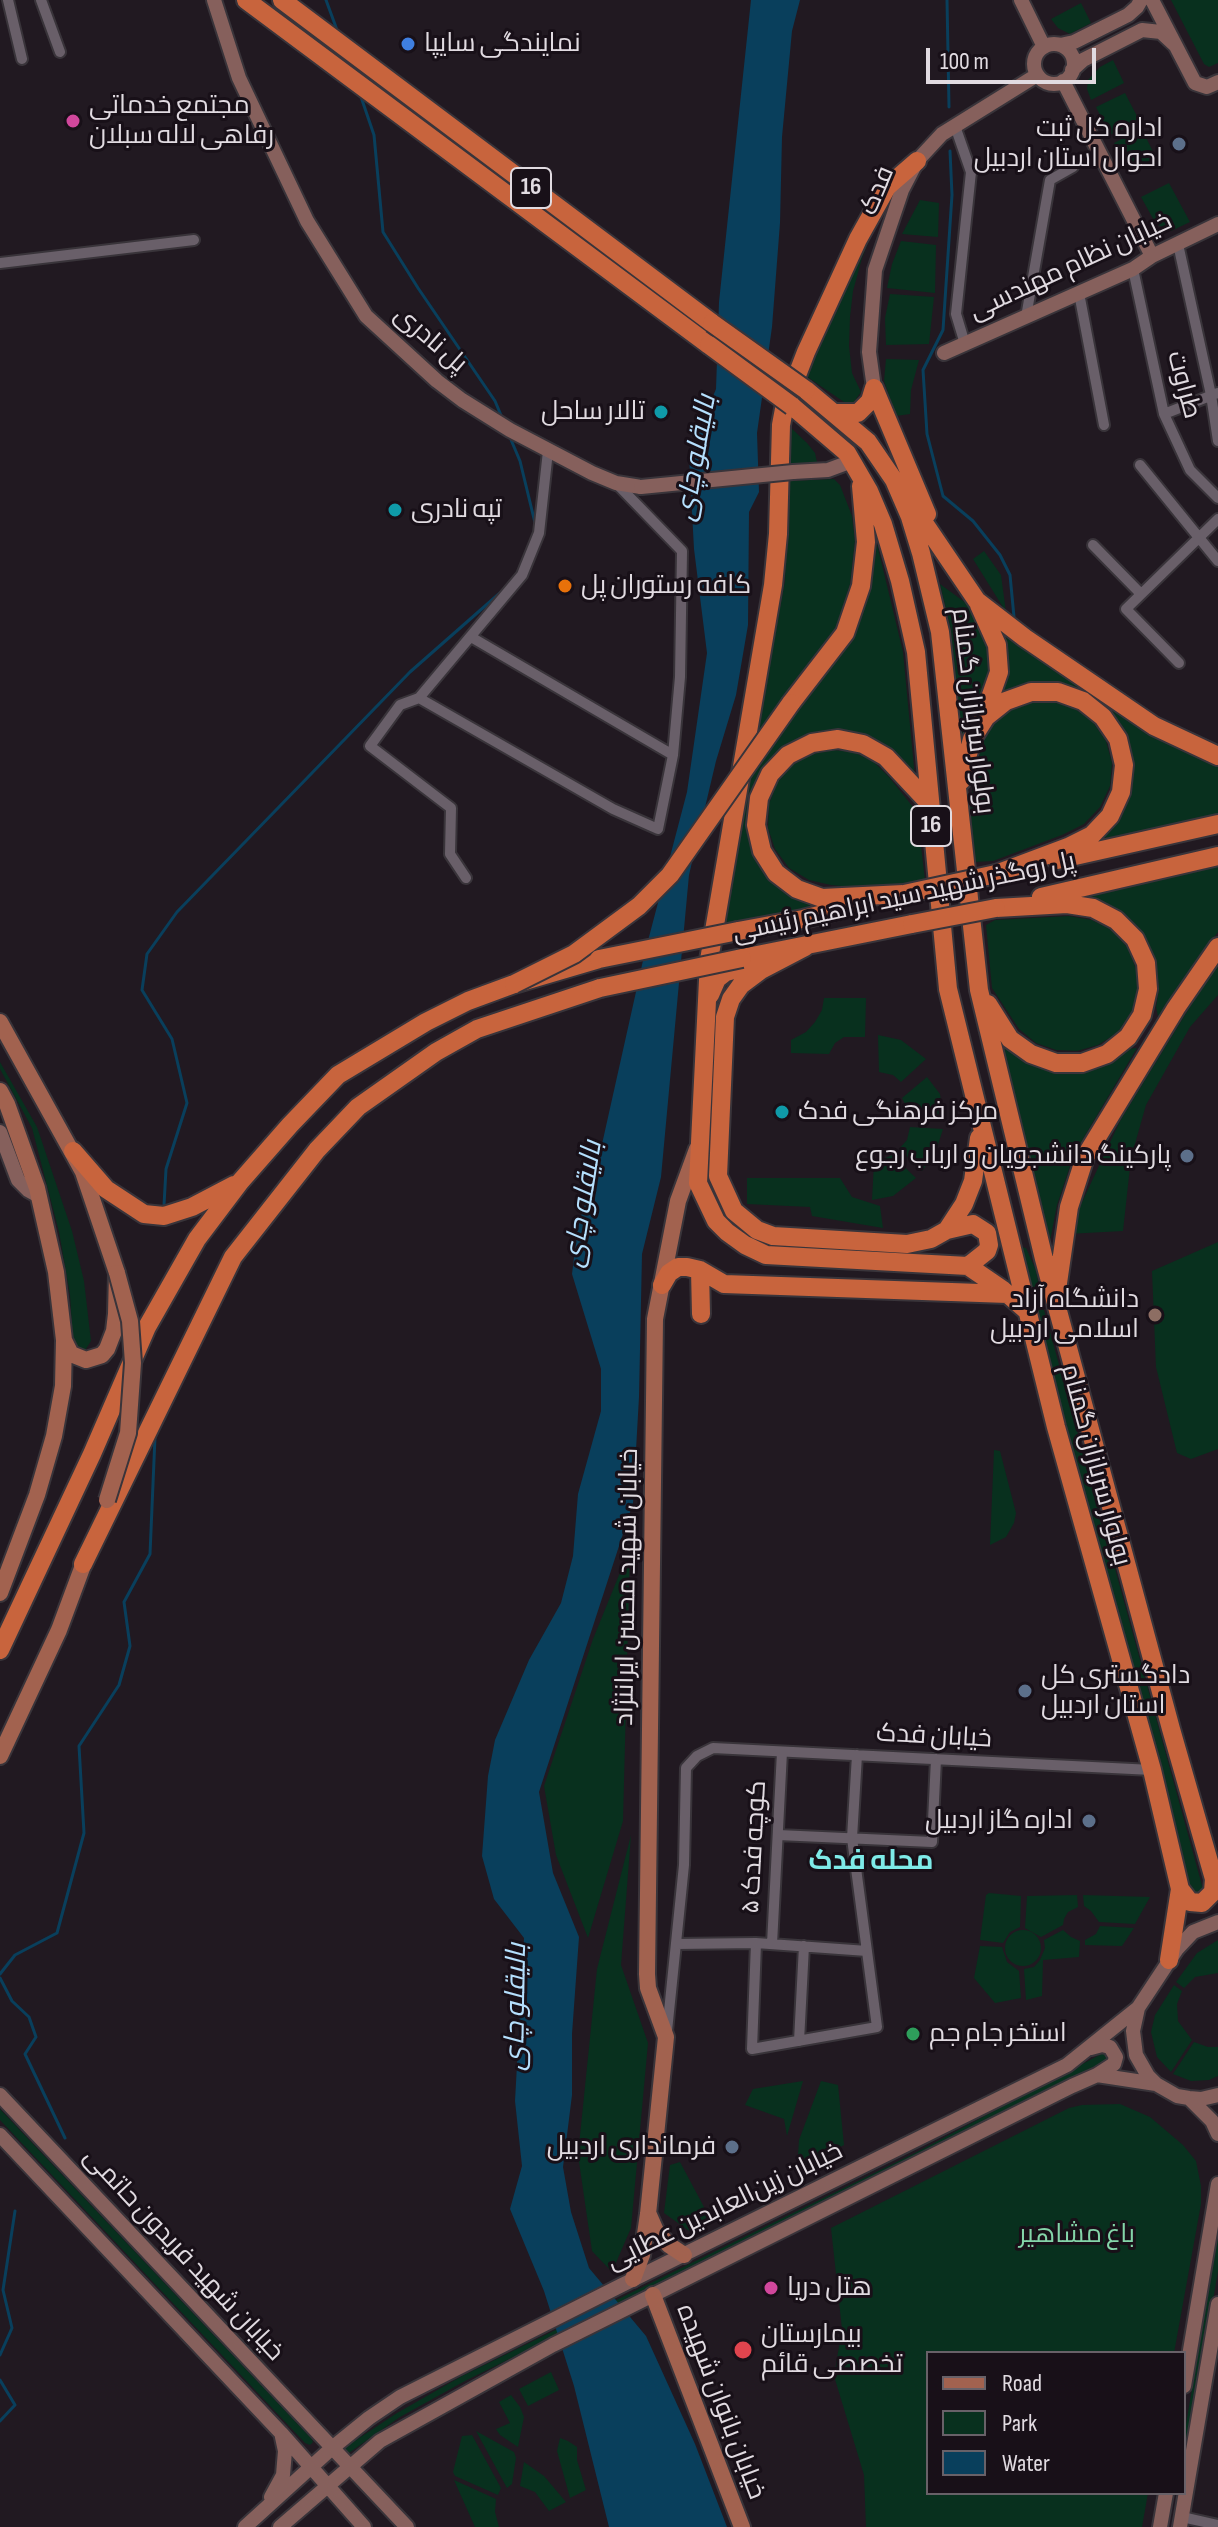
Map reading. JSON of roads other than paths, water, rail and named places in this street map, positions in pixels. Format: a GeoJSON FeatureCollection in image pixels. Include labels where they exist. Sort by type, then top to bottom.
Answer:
{"type":"FeatureCollection","features":[{"type":"Feature","properties":{"kind":"highway","name":"بولوار سربازان گمنام"},"geometry":{"type":"LineString","coordinates":[[246,0],[792,406],[847,453],[883,524],[916,652],[948,989],[1056,1427],[1152,1770],[1180,1889],[1169,1960]]}},
{"type":"Feature","properties":{"kind":"highway","name":"بولوار سربازان گمنام"},"geometry":{"type":"LineString","coordinates":[[282,0],[836,413],[868,442],[894,480],[910,517],[940,632],[979,990],[1044,1259],[1216,1882]]}},
{"type":"Feature","properties":{"kind":"highway"},"geometry":{"type":"LineString","coordinates":[[917,161],[887,187],[863,229],[817,327],[784,409],[779,440],[778,534],[773,585],[709,960],[698,1183],[716,1221],[745,1245],[766,1255],[968,1266],[1027,1311]]}},
{"type":"Feature","properties":{"kind":"highway"},"geometry":{"type":"LineString","coordinates":[[836,413],[858,413],[870,401],[874,388]]}},
{"type":"Feature","properties":{"kind":"highway"},"geometry":{"type":"LineString","coordinates":[[874,388],[944,552]]}},
{"type":"Feature","properties":{"kind":"highway"},"geometry":{"type":"LineString","coordinates":[[0,1650],[92,1454],[147,1327],[197,1239],[240,1182],[338,1075],[426,1022],[574,954],[639,906],[670,875],[791,703],[845,633],[861,586],[866,542],[856,468]]}},
{"type":"Feature","properties":{"kind":"highway"},"geometry":{"type":"LineString","coordinates":[[894,480],[977,601],[997,645],[999,672],[979,727]]}},
{"type":"Feature","properties":{"kind":"highway"},"geometry":{"type":"LineString","coordinates":[[977,601],[1025,638],[1154,726],[1218,756]]}},
{"type":"Feature","properties":{"kind":"highway"},"geometry":{"type":"LineString","coordinates":[[957,801],[972,739],[986,717],[1006,701],[1031,692],[1058,692],[1083,701],[1103,717],[1118,739],[1124,765],[1121,792],[1110,816],[1092,835],[996,874]]}},
{"type":"Feature","properties":{"kind":"highway"},"geometry":{"type":"LineString","coordinates":[[904,894],[822,898],[797,889],[776,873],[762,851],[756,825],[759,798],[770,774],[788,755],[812,743],[838,739],[863,744],[886,757],[929,803]]}},
{"type":"Feature","properties":{"kind":"highway","name":"پل روگذر شهید سید ابراهیم رئیسی"},"geometry":{"type":"LineString","coordinates":[[514,984],[599,959],[803,919],[1218,824]]}},
{"type":"Feature","properties":{"kind":"highway","name":"پل روگذر شهید سید ابراهیم رئیسی"},"geometry":{"type":"LineString","coordinates":[[83,1564],[233,1257],[317,1150],[358,1107],[436,1052],[477,1029],[600,988],[996,908],[1218,856]]}},
{"type":"Feature","properties":{"kind":"highway"},"geometry":{"type":"LineString","coordinates":[[979,990],[1010,1039],[1031,1054],[1056,1063],[1082,1063],[1107,1054],[1128,1037],[1142,1015],[1148,989],[1146,963],[1135,939],[1116,920],[1093,908],[1067,904],[996,908]]}},
{"type":"Feature","properties":{"kind":"highway"},"geometry":{"type":"LineString","coordinates":[[707,1004],[717,979],[726,972],[756,964],[793,965],[811,954],[935,928],[941,919]]}},
{"type":"Feature","properties":{"kind":"highway"},"geometry":{"type":"LineString","coordinates":[[805,947],[761,970],[741,985],[731,999],[725,1017],[718,1176],[722,1189],[734,1211],[757,1230],[773,1236],[907,1244],[973,1224],[987,1233],[989,1245],[987,1251],[968,1266]]}},
{"type":"Feature","properties":{"kind":"highway"},"geometry":{"type":"LineString","coordinates":[[1056,1301],[1069,1207],[1085,1157],[1176,1008],[1218,947]]}},
{"type":"Feature","properties":{"kind":"highway"},"geometry":{"type":"LineString","coordinates":[[947,1230],[964,1204],[973,1181],[981,1127]]}},
{"type":"Feature","properties":{"kind":"highway"},"geometry":{"type":"LineString","coordinates":[[73,1151],[106,1189],[144,1214],[164,1216],[192,1207],[240,1182]]}},
{"type":"Feature","properties":{"kind":"highway"},"geometry":{"type":"LineString","coordinates":[[829,1288],[831,1258]]}},
{"type":"Feature","properties":{"kind":"highway"},"geometry":{"type":"LineString","coordinates":[[662,1285],[669,1273],[678,1267],[700,1270],[724,1284],[1008,1294]]}},
{"type":"Feature","properties":{"kind":"highway"},"geometry":{"type":"LineString","coordinates":[[700,1270],[701,1314]]}},
{"type":"Feature","properties":{"kind":"highway"},"geometry":{"type":"LineString","coordinates":[[1180,1889],[1190,1902],[1202,1903],[1213,1892],[1216,1882]]}},
{"type":"Feature","properties":{"kind":"main road","name":"پل نادری"},"geometry":{"type":"LineString","coordinates":[[214,0],[239,78],[307,221],[366,316],[437,381],[510,430],[616,483],[641,487],[856,468]]}},
{"type":"Feature","properties":{"kind":"main road"},"geometry":{"type":"LineString","coordinates":[[1021,0],[1044,47]]}},
{"type":"Feature","properties":{"kind":"main road"},"geometry":{"type":"LineString","coordinates":[[1128,15],[1137,15],[1141,19],[1142,27],[1136,32],[1083,60],[1068,76],[1048,83],[1037,75],[1035,58],[1044,47],[1074,42],[1128,15],[1141,0]]}},
{"type":"Feature","properties":{"kind":"main road"},"geometry":{"type":"LineString","coordinates":[[1152,0],[1195,83],[1203,87],[1218,82]]}},
{"type":"Feature","properties":{"kind":"main road"},"geometry":{"type":"LineString","coordinates":[[1136,32],[1149,29],[1161,32],[1175,45]]}},
{"type":"Feature","properties":{"kind":"main road"},"geometry":{"type":"LineString","coordinates":[[1060,45],[1070,53],[1073,61],[1068,76],[1152,256]]}},
{"type":"Feature","properties":{"kind":"main road","name":"فدک"},"geometry":{"type":"LineString","coordinates":[[874,388],[869,338],[875,270],[902,190],[917,161],[929,146],[955,126],[1037,75]]}},
{"type":"Feature","properties":{"kind":"main road","name":"خیابان نظام مهندسی"},"geometry":{"type":"LineString","coordinates":[[944,353],[1133,269],[1152,256],[1218,224]]}},
{"type":"Feature","properties":{"kind":"main road"},"geometry":{"type":"LineString","coordinates":[[0,1022],[83,1172],[130,1321],[133,1363],[128,1433],[107,1500],[59,1630],[0,1756]]}},
{"type":"Feature","properties":{"kind":"main road"},"geometry":{"type":"LineString","coordinates":[[0,1091],[39,1196],[56,1272],[64,1340],[63,1386],[54,1436],[32,1509],[0,1593]]}},
{"type":"Feature","properties":{"kind":"main road"},"geometry":{"type":"LineString","coordinates":[[0,1132],[18,1180],[39,1196]]}},
{"type":"Feature","properties":{"kind":"main road","name":"خیابان شهید محسن ایراننژاد"},"geometry":{"type":"LineString","coordinates":[[633,2279],[642,2255],[648,2214],[666,2037],[652,2000],[647,1974],[655,1319],[678,1201],[700,1139]]}},
{"type":"Feature","properties":{"kind":"main road"},"geometry":{"type":"LineString","coordinates":[[64,1340],[71,1354],[86,1360],[102,1355],[107,1349],[114,1331],[117,1273]]}},
{"type":"Feature","properties":{"kind":"main road"},"geometry":{"type":"LineString","coordinates":[[1218,1922],[1193,1932],[1184,1940],[1138,2008],[1133,2031],[1136,2055],[1156,2084],[1177,2096],[1201,2099],[1218,2095]]}},
{"type":"Feature","properties":{"kind":"main road","name":"خیابان زین‌العابدین عطایی"},"geometry":{"type":"LineString","coordinates":[[310,2467],[369,2418],[400,2397],[1067,2065],[1138,2008]]}},
{"type":"Feature","properties":{"kind":"main road"},"geometry":{"type":"LineString","coordinates":[[1089,2048],[1110,2047],[1116,2057],[1114,2064],[1097,2075]]}},
{"type":"Feature","properties":{"kind":"main road"},"geometry":{"type":"LineString","coordinates":[[1097,2075],[1156,2084]]}},
{"type":"Feature","properties":{"kind":"main road","name":"خیابان زین‌العابدین عطایی"},"geometry":{"type":"LineString","coordinates":[[327,2486],[377,2444],[553,2345],[1097,2075]]}},
{"type":"Feature","properties":{"kind":"main road","name":"خیابان شهید فریدون حاتمی"},"geometry":{"type":"LineString","coordinates":[[0,2095],[407,2527]]}},
{"type":"Feature","properties":{"kind":"main road"},"geometry":{"type":"LineString","coordinates":[[1189,2098],[1212,2121],[1218,2134]]}},
{"type":"Feature","properties":{"kind":"main road","name":"خیابان شهید فریدون حاتمی"},"geometry":{"type":"LineString","coordinates":[[0,2135],[281,2433],[364,2527]]}},
{"type":"Feature","properties":{"kind":"main road"},"geometry":{"type":"LineString","coordinates":[[1186,2374],[1218,2184]]}},
{"type":"Feature","properties":{"kind":"main road"},"geometry":{"type":"LineString","coordinates":[[648,2214],[656,2231],[684,2255]]}},
{"type":"Feature","properties":{"kind":"main road","name":"خیابان بانوان شهیده"},"geometry":{"type":"LineString","coordinates":[[653,2295],[742,2527]]}},
{"type":"Feature","properties":{"kind":"main road"},"geometry":{"type":"LineString","coordinates":[[1186,2493],[1218,2304]]}},
{"type":"Feature","properties":{"kind":"main road"},"geometry":{"type":"LineString","coordinates":[[263,2509],[283,2475],[285,2451],[281,2433]]}},
{"type":"Feature","properties":{"kind":"main road"},"geometry":{"type":"LineString","coordinates":[[362,2480],[367,2461],[377,2444]]}},
{"type":"Feature","properties":{"kind":"main road"},"geometry":{"type":"LineString","coordinates":[[245,2527],[310,2467]]}},
{"type":"Feature","properties":{"kind":"main road"},"geometry":{"type":"LineString","coordinates":[[280,2527],[327,2486]]}},
{"type":"Feature","properties":{"kind":"main road"},"geometry":{"type":"LineString","coordinates":[[1160,2527],[1166,2495]]}},
{"type":"Feature","properties":{"kind":"main road"},"geometry":{"type":"LineString","coordinates":[[1181,2522],[1186,2495]]}},
{"type":"Feature","properties":{"kind":"street"},"geometry":{"type":"LineString","coordinates":[[8,0],[22,59]]}},
{"type":"Feature","properties":{"kind":"street"},"geometry":{"type":"LineString","coordinates":[[41,0],[60,52]]}},
{"type":"Feature","properties":{"kind":"street"},"geometry":{"type":"LineString","coordinates":[[955,126],[971,172],[956,314],[965,344]]}},
{"type":"Feature","properties":{"kind":"street"},"geometry":{"type":"LineString","coordinates":[[1026,317],[1050,180],[1073,167]]}},
{"type":"Feature","properties":{"kind":"street"},"geometry":{"type":"LineString","coordinates":[[0,263],[194,240]]}},
{"type":"Feature","properties":{"kind":"street","name":"طراوت"},"geometry":{"type":"LineString","coordinates":[[1178,244],[1214,394],[1218,441]]}},
{"type":"Feature","properties":{"kind":"street","name":"طراوت"},"geometry":{"type":"LineString","coordinates":[[1133,269],[1164,414],[1190,470],[1218,498]]}},
{"type":"Feature","properties":{"kind":"street"},"geometry":{"type":"LineString","coordinates":[[1079,293],[1104,425]]}},
{"type":"Feature","properties":{"kind":"street"},"geometry":{"type":"LineString","coordinates":[[1164,414],[1214,394]]}},
{"type":"Feature","properties":{"kind":"street"},"geometry":{"type":"LineString","coordinates":[[466,878],[450,854],[451,808],[370,746],[400,705],[419,698],[514,586],[539,533],[548,451]]}},
{"type":"Feature","properties":{"kind":"street"},"geometry":{"type":"LineString","coordinates":[[1140,465],[1218,561]]}},
{"type":"Feature","properties":{"kind":"street"},"geometry":{"type":"LineString","coordinates":[[419,698],[613,809],[658,829],[673,755],[680,677],[682,551],[616,483]]}},
{"type":"Feature","properties":{"kind":"street"},"geometry":{"type":"LineString","coordinates":[[1179,663],[1126,609],[1218,519]]}},
{"type":"Feature","properties":{"kind":"street"},"geometry":{"type":"LineString","coordinates":[[1093,545],[1141,594]]}},
{"type":"Feature","properties":{"kind":"street"},"geometry":{"type":"LineString","coordinates":[[471,637],[673,755]]}},
{"type":"Feature","properties":{"kind":"street","name":"خیابان شهید محسن ایراننژاد"},"geometry":{"type":"LineString","coordinates":[[666,2037],[684,1865],[686,1768],[697,1756],[713,1748]]}},
{"type":"Feature","properties":{"kind":"street","name":"خیابان فدک"},"geometry":{"type":"LineString","coordinates":[[713,1748],[1152,1770]]}},
{"type":"Feature","properties":{"kind":"street","name":"کوچه فدک ۵"},"geometry":{"type":"LineString","coordinates":[[772,1944],[782,1752]]}},
{"type":"Feature","properties":{"kind":"street"},"geometry":{"type":"LineString","coordinates":[[756,1943],[752,2049],[877,2027],[852,1838],[857,1755]]}},
{"type":"Feature","properties":{"kind":"street"},"geometry":{"type":"LineString","coordinates":[[778,1835],[932,1842],[936,1759]]}},
{"type":"Feature","properties":{"kind":"street"},"geometry":{"type":"LineString","coordinates":[[676,1944],[756,1943],[867,1951]]}},
{"type":"Feature","properties":{"kind":"street"},"geometry":{"type":"LineString","coordinates":[[799,2041],[804,1946]]}},
{"type":"Feature","properties":{"kind":"street"},"geometry":{"type":"LineString","coordinates":[[1181,2522],[1218,2525]]}},
{"type":"Feature","properties":{"kind":"water","name":"بالیقلو چای"},"geometry":{"type":"Polygon","coordinates":[[[751,0],[800,0],[792,31],[782,137],[780,223],[772,327],[757,433],[759,492],[749,512],[748,625],[736,695],[716,761],[689,875],[661,1177],[642,1254],[633,1503],[539,1792],[553,1873],[579,1937],[572,2034],[572,2095],[563,2167],[571,2212],[589,2268],[646,2336],[695,2444],[727,2527],[609,2527],[574,2386],[544,2291],[510,2209],[522,2166],[515,2101],[524,1938],[494,1899],[482,1856],[488,1776],[495,1740],[529,1660],[561,1603],[573,1556],[578,1494],[601,1411],[601,1369],[572,1274],[578,1225],[596,1171],[644,956],[687,792],[707,653],[694,549],[689,456],[716,389],[719,302],[751,0]]]}},
{"type":"Feature","properties":{"kind":"waterway"},"geometry":{"type":"LineString","coordinates":[[326,0],[337,30]]}},
{"type":"Feature","properties":{"kind":"waterway"},"geometry":{"type":"LineString","coordinates":[[947,0],[949,107]]}},
{"type":"Feature","properties":{"kind":"waterway"},"geometry":{"type":"LineString","coordinates":[[360,94],[374,135],[383,232],[495,401],[503,420]]}},
{"type":"Feature","properties":{"kind":"waterway"},"geometry":{"type":"LineString","coordinates":[[950,151],[952,195],[943,330],[923,370],[927,434],[943,496],[973,521],[1000,555],[1010,575],[1014,617]]}},
{"type":"Feature","properties":{"kind":"waterway"},"geometry":{"type":"LineString","coordinates":[[509,435],[520,461],[536,527]]}},
{"type":"Feature","properties":{"kind":"waterway"},"geometry":{"type":"LineString","coordinates":[[164,1205],[166,1169],[187,1103],[172,1039],[142,990],[147,954],[177,912],[410,672],[501,592]]}},
{"type":"Feature","properties":{"kind":"waterway"},"geometry":{"type":"LineString","coordinates":[[0,1974],[15,1955],[57,1933],[84,1833],[79,1746],[119,1685],[130,1646],[124,1602],[150,1554],[155,1437]]}},
{"type":"Feature","properties":{"kind":"waterway"},"geometry":{"type":"LineString","coordinates":[[0,1978],[12,2001],[29,2017],[36,2037],[25,2054],[65,2138]]}},
{"type":"Feature","properties":{"kind":"waterway"},"geometry":{"type":"LineString","coordinates":[[0,2355],[12,2328],[3,2290],[15,2211]]}},
{"type":"Feature","properties":{"kind":"waterway"},"geometry":{"type":"LineString","coordinates":[[0,2380],[15,2405],[0,2421]]}},
{"type":"Feature","properties":{"kind":"place","name":"نمایندگی سایپا"},"geometry":{"type":"Point","coordinates":[408,44]}},
{"type":"Feature","properties":{"kind":"place","name":"مجتمع خدماتی رفاهی لاله سبلان"},"geometry":{"type":"Point","coordinates":[73,121]}},
{"type":"Feature","properties":{"kind":"place","name":"اداره کل ثبت احوال استان اردبیل"},"geometry":{"type":"Point","coordinates":[1179,144]}},
{"type":"Feature","properties":{"kind":"place","name":"تالار ساحل"},"geometry":{"type":"Point","coordinates":[661,412]}},
{"type":"Feature","properties":{"kind":"place","name":"تپه نادری"},"geometry":{"type":"Point","coordinates":[395,510]}},
{"type":"Feature","properties":{"kind":"place","name":"کافه رستوران پل"},"geometry":{"type":"Point","coordinates":[565,586]}},
{"type":"Feature","properties":{"kind":"place","name":"مرکز فرهنگی فدک"},"geometry":{"type":"Point","coordinates":[782,1112]}},
{"type":"Feature","properties":{"kind":"place","name":"پارکینگ دانشجویان و ارباب رجوع"},"geometry":{"type":"Point","coordinates":[1187,1156]}},
{"type":"Feature","properties":{"kind":"place","name":"دانشگاه آزاد اسلامی اردبیل"},"geometry":{"type":"Point","coordinates":[1155,1315]}},
{"type":"Feature","properties":{"kind":"place","name":"دادگستری کل استان اردبیل"},"geometry":{"type":"Point","coordinates":[1025,1691]}},
{"type":"Feature","properties":{"kind":"place","name":"اداره گاز اردبیل"},"geometry":{"type":"Point","coordinates":[1089,1821]}},
{"type":"Feature","properties":{"kind":"place","name":"استخر جام جم"},"geometry":{"type":"Point","coordinates":[913,2034]}},
{"type":"Feature","properties":{"kind":"place","name":"فرمانداری اردبیل"},"geometry":{"type":"Point","coordinates":[732,2147]}},
{"type":"Feature","properties":{"kind":"place","name":"هتل دریا"},"geometry":{"type":"Point","coordinates":[771,2288]}},
{"type":"Feature","properties":{"kind":"place","name":"بیمارستان تخصصی قائم"},"geometry":{"type":"Point","coordinates":[743,2350]}},
{"type":"Feature","properties":{"kind":"district","name":"محله فدک"},"geometry":{"type":"Point","coordinates":[871,1862]}},
{"type":"Feature","properties":{"kind":"park label","name":"باغ مشاهیر"},"geometry":{"type":"Point","coordinates":[1077,2235]}}]}
